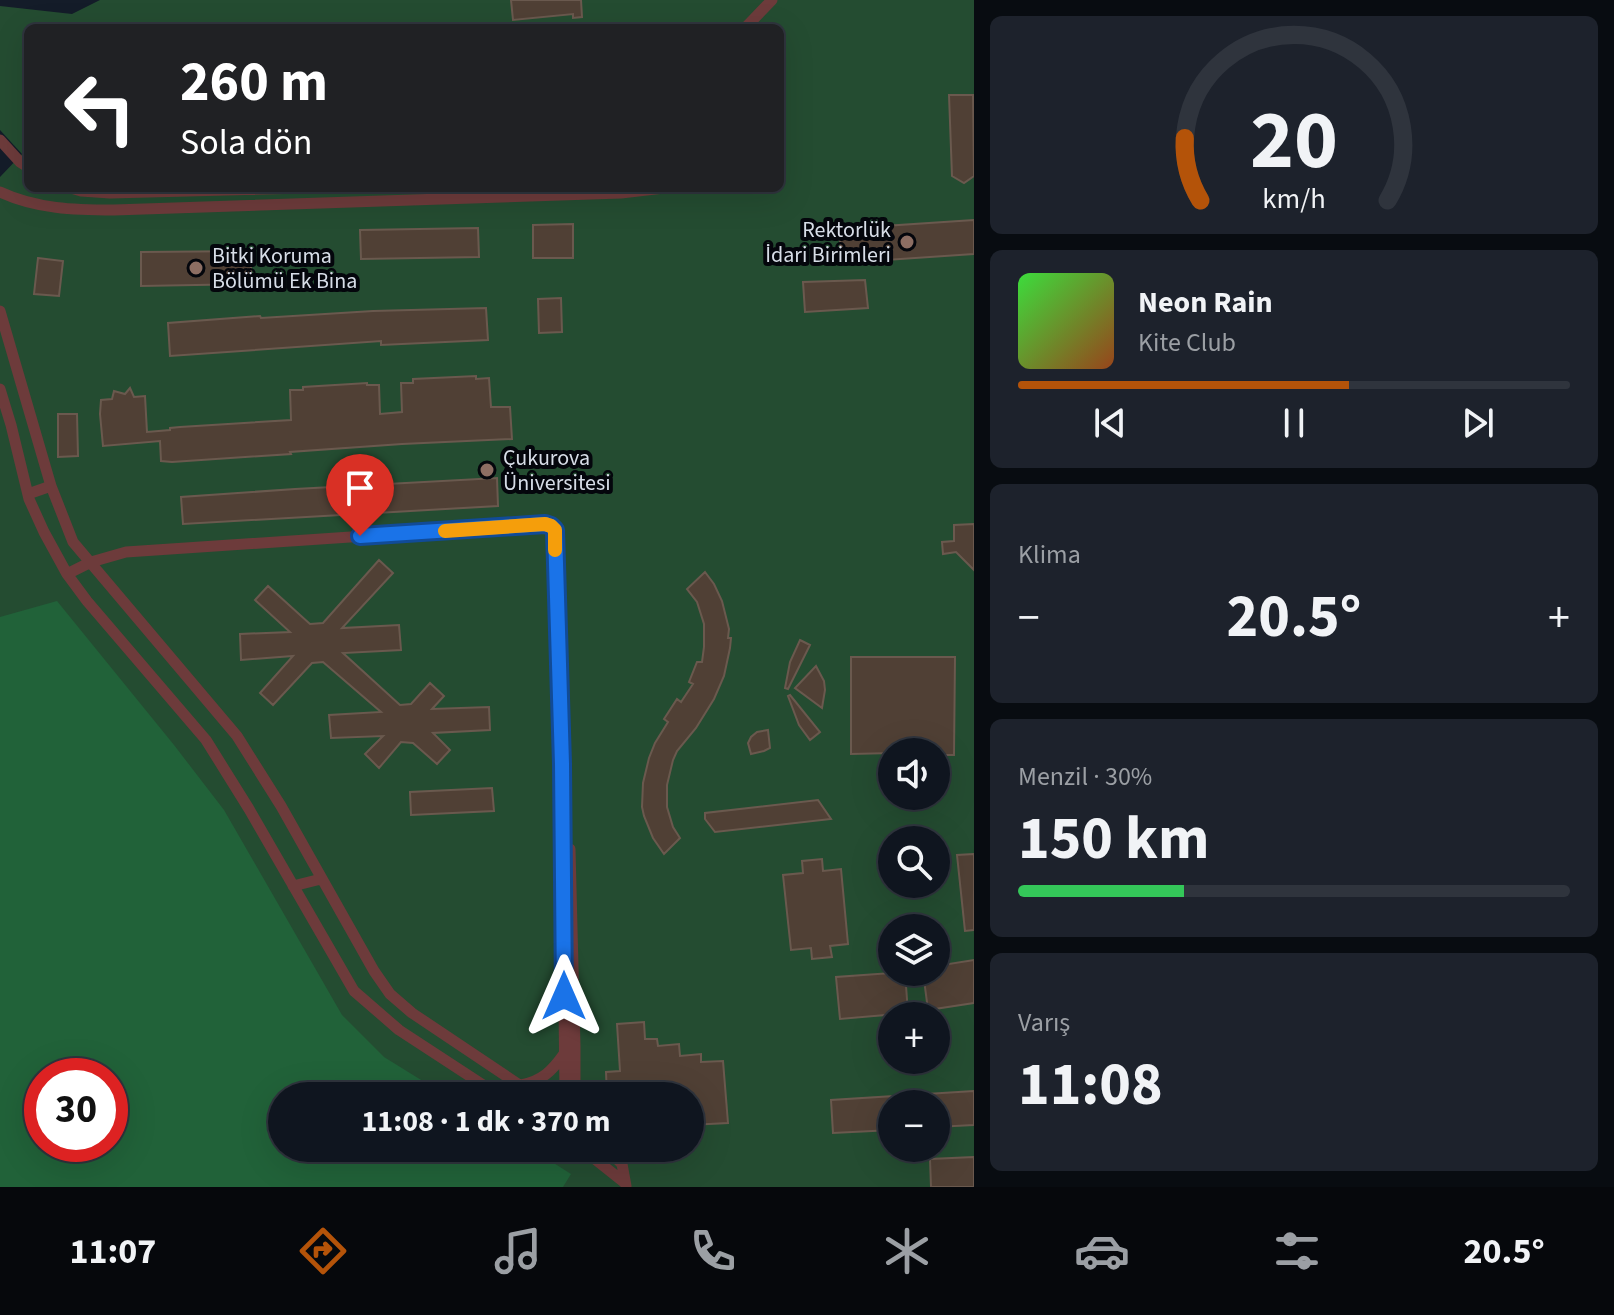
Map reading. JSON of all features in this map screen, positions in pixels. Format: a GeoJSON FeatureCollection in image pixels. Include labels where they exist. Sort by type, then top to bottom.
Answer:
{"type":"FeatureCollection","features":[{"type":"Feature","properties":{"kind":"street"},"geometry":{"type":"LineString","coordinates":[[749,24],[772,0]]}},
{"type":"Feature","properties":{"kind":"street"},"geometry":{"type":"LineString","coordinates":[[0,140],[24,164]]}},
{"type":"Feature","properties":{"kind":"street"},"geometry":{"type":"LineString","coordinates":[[0,192],[16,200],[46,207],[99,210],[626,192]]}},
{"type":"Feature","properties":{"kind":"street"},"geometry":{"type":"LineString","coordinates":[[96,192],[149,192]]}},
{"type":"Feature","properties":{"kind":"street"},"geometry":{"type":"LineString","coordinates":[[0,311],[51,486],[73,542],[237,736],[390,994],[412,1013],[516,1082]]}},
{"type":"Feature","properties":{"kind":"street"},"geometry":{"type":"LineString","coordinates":[[0,389],[28,494],[67,574],[206,740],[354,991],[399,1030],[479,1082]]}},
{"type":"Feature","properties":{"kind":"street"},"geometry":{"type":"LineString","coordinates":[[28,494],[51,486]]}},
{"type":"Feature","properties":{"kind":"street"},"geometry":{"type":"LineString","coordinates":[[67,574],[91,562],[126,552],[155,549],[545,524],[555,530],[565,1082]]}},
{"type":"Feature","properties":{"kind":"street"},"geometry":{"type":"LineString","coordinates":[[563,580],[575,1082]]}},
{"type":"Feature","properties":{"kind":"street"},"geometry":{"type":"LineString","coordinates":[[293,886],[321,879]]}},
{"type":"Feature","properties":{"kind":"street"},"geometry":{"type":"LineString","coordinates":[[532,1082],[550,1072],[565,1054]]}},
{"type":"Feature","properties":{"kind":"street"},"geometry":{"type":"LineString","coordinates":[[598,1162],[626,1185]]}},
{"type":"Feature","properties":{"kind":"street"},"geometry":{"type":"LineString","coordinates":[[620,1162],[626,1185]]}},
{"type":"Feature","properties":{"kind":"green space","name":"Çukurova Üniversitesi"},"geometry":{"type":"Polygon","coordinates":[[[100,0],[974,0],[974,1187],[0,1187],[0,177],[22,154],[0,130],[0,6],[72,14],[100,0]]]}},
{"type":"Feature","properties":{"kind":"green space"},"geometry":{"type":"Polygon","coordinates":[[[57,601],[224,810],[342,1015],[384,1057],[424,1082],[268,1082],[268,1162],[552,1162],[571,1174],[563,1187],[0,1187],[0,617],[57,601]]]}},
{"type":"Feature","properties":{"kind":"building"},"geometry":{"type":"Polygon","coordinates":[[[511,0],[581,0],[582,17],[573,18],[573,14],[513,20],[511,0]]]}},
{"type":"Feature","properties":{"kind":"building"},"geometry":{"type":"Polygon","coordinates":[[[949,95],[973,95],[974,176],[964,183],[952,176],[949,95]]]}},
{"type":"Feature","properties":{"kind":"building","name":"Rektorlük İdari Birimleri"},"geometry":{"type":"Polygon","coordinates":[[[974,220],[974,254],[842,263],[839,229],[974,220]]]}},
{"type":"Feature","properties":{"kind":"building"},"geometry":{"type":"Polygon","coordinates":[[[573,224],[573,258],[533,258],[533,225],[573,224]]]}},
{"type":"Feature","properties":{"kind":"building"},"geometry":{"type":"Polygon","coordinates":[[[478,228],[479,257],[361,259],[360,230],[478,228]]]}},
{"type":"Feature","properties":{"kind":"building","name":"Bitki Koruma Bölümü Ek Bina"},"geometry":{"type":"Polygon","coordinates":[[[251,251],[251,284],[141,286],[141,252],[251,251]]]}},
{"type":"Feature","properties":{"kind":"building"},"geometry":{"type":"Polygon","coordinates":[[[38,258],[63,261],[59,296],[34,294],[38,258]]]}},
{"type":"Feature","properties":{"kind":"building"},"geometry":{"type":"Polygon","coordinates":[[[865,280],[868,308],[805,312],[803,282],[865,280]]]}},
{"type":"Feature","properties":{"kind":"building"},"geometry":{"type":"Polygon","coordinates":[[[561,298],[562,332],[539,333],[538,299],[561,298]]]}},
{"type":"Feature","properties":{"kind":"building"},"geometry":{"type":"Polygon","coordinates":[[[486,308],[488,340],[381,345],[381,341],[170,356],[168,323],[260,316],[486,308]]]}},
{"type":"Feature","properties":{"kind":"building"},"geometry":{"type":"Polygon","coordinates":[[[476,376],[476,379],[489,378],[491,407],[510,407],[512,439],[402,444],[172,462],[161,461],[160,441],[103,446],[101,400],[112,399],[114,391],[125,394],[130,388],[134,397],[145,396],[147,432],[291,420],[290,390],[303,390],[303,387],[379,385],[380,414],[402,412],[401,383],[413,383],[413,379],[476,376]]]}},
{"type":"Feature","properties":{"kind":"building"},"geometry":{"type":"Polygon","coordinates":[[[58,414],[77,414],[78,456],[58,457],[58,414]]]}},
{"type":"Feature","properties":{"kind":"building"},"geometry":{"type":"Polygon","coordinates":[[[497,478],[498,506],[183,524],[181,497],[497,478]]]}},
{"type":"Feature","properties":{"kind":"building"},"geometry":{"type":"Polygon","coordinates":[[[974,524],[974,570],[956,552],[943,554],[942,542],[954,541],[954,525],[974,524]]]}},
{"type":"Feature","properties":{"kind":"building"},"geometry":{"type":"Polygon","coordinates":[[[379,560],[393,573],[342,628],[399,625],[401,650],[343,653],[400,705],[411,704],[430,683],[444,696],[432,709],[489,707],[490,730],[433,733],[450,750],[437,764],[413,743],[401,742],[379,768],[365,754],[383,736],[331,738],[329,715],[381,712],[323,662],[312,663],[273,705],[260,693],[293,656],[241,660],[240,634],[290,632],[255,600],[268,586],[310,624],[323,623],[379,560]]]}},
{"type":"Feature","properties":{"kind":"building"},"geometry":{"type":"Polygon","coordinates":[[[705,572],[722,601],[729,629],[728,638],[731,638],[730,648],[724,676],[714,699],[673,760],[667,785],[667,807],[680,838],[664,854],[644,816],[643,783],[655,743],[668,722],[664,719],[677,699],[681,702],[693,684],[689,682],[697,662],[702,662],[704,624],[697,602],[687,589],[705,572]]]}},
{"type":"Feature","properties":{"kind":"building"},"geometry":{"type":"Polygon","coordinates":[[[800,640],[810,645],[788,689],[785,688],[790,662],[800,640]]]}},
{"type":"Feature","properties":{"kind":"building"},"geometry":{"type":"Polygon","coordinates":[[[851,657],[955,657],[954,755],[950,755],[950,738],[878,738],[878,753],[851,754],[851,657]]]}},
{"type":"Feature","properties":{"kind":"building"},"geometry":{"type":"Polygon","coordinates":[[[816,666],[824,681],[822,708],[795,688],[816,666]]]}},
{"type":"Feature","properties":{"kind":"building"},"geometry":{"type":"Polygon","coordinates":[[[790,695],[820,732],[810,740],[799,725],[790,695]]]}},
{"type":"Feature","properties":{"kind":"building"},"geometry":{"type":"Polygon","coordinates":[[[768,730],[770,748],[751,754],[748,743],[751,737],[768,730]]]}},
{"type":"Feature","properties":{"kind":"building"},"geometry":{"type":"Polygon","coordinates":[[[492,788],[494,811],[411,815],[410,792],[492,788]]]}},
{"type":"Feature","properties":{"kind":"building"},"geometry":{"type":"Polygon","coordinates":[[[818,800],[831,819],[715,832],[705,819],[705,813],[818,800]]]}},
{"type":"Feature","properties":{"kind":"building"},"geometry":{"type":"Polygon","coordinates":[[[974,854],[974,930],[965,931],[957,855],[974,854]]]}},
{"type":"Feature","properties":{"kind":"building"},"geometry":{"type":"Polygon","coordinates":[[[822,859],[823,871],[841,869],[848,944],[830,946],[832,957],[812,959],[811,948],[791,950],[783,875],[803,873],[802,861],[822,859]]]}},
{"type":"Feature","properties":{"kind":"building"},"geometry":{"type":"Polygon","coordinates":[[[974,960],[974,1003],[950,1007],[950,1002],[927,1002],[925,986],[950,986],[950,964],[974,960]]]}},
{"type":"Feature","properties":{"kind":"building"},"geometry":{"type":"Polygon","coordinates":[[[878,974],[878,986],[906,986],[907,1002],[878,1002],[878,1016],[840,1019],[836,977],[878,974]]]}},
{"type":"Feature","properties":{"kind":"building"},"geometry":{"type":"Polygon","coordinates":[[[644,1022],[645,1039],[657,1039],[658,1046],[679,1044],[680,1056],[701,1054],[701,1062],[723,1061],[728,1123],[704,1124],[704,1082],[606,1082],[606,1072],[620,1071],[617,1024],[644,1022]]]}},
{"type":"Feature","properties":{"kind":"building"},"geometry":{"type":"Polygon","coordinates":[[[974,1091],[974,1125],[950,1126],[950,1093],[974,1091]]]}},
{"type":"Feature","properties":{"kind":"building"},"geometry":{"type":"Polygon","coordinates":[[[878,1097],[878,1131],[833,1133],[831,1100],[878,1097]]]}},
{"type":"Feature","properties":{"kind":"building"},"geometry":{"type":"Polygon","coordinates":[[[974,1157],[974,1187],[931,1187],[930,1162],[950,1162],[950,1158],[974,1157]]]}},
{"type":"Feature","properties":{"kind":"slow traffic"},"geometry":{"type":"LineString","coordinates":[[445,531],[545,524],[555,530],[555,550]]}},
{"type":"Feature","properties":{"kind":"place","name":"Rektorlük İdari Birimleri"},"geometry":{"type":"Point","coordinates":[907,242]}},
{"type":"Feature","properties":{"kind":"place","name":"Bitki Koruma Bölümü Ek Bina"},"geometry":{"type":"Point","coordinates":[196,268]}},
{"type":"Feature","properties":{"kind":"place","name":"Çukurova Üniversitesi"},"geometry":{"type":"Point","coordinates":[487,470]}},
{"type":"Feature","properties":{"kind":"route"},"geometry":{"type":"LineString","coordinates":[[360,536],[545,524],[555,530],[562,764],[564,996]]}}]}
